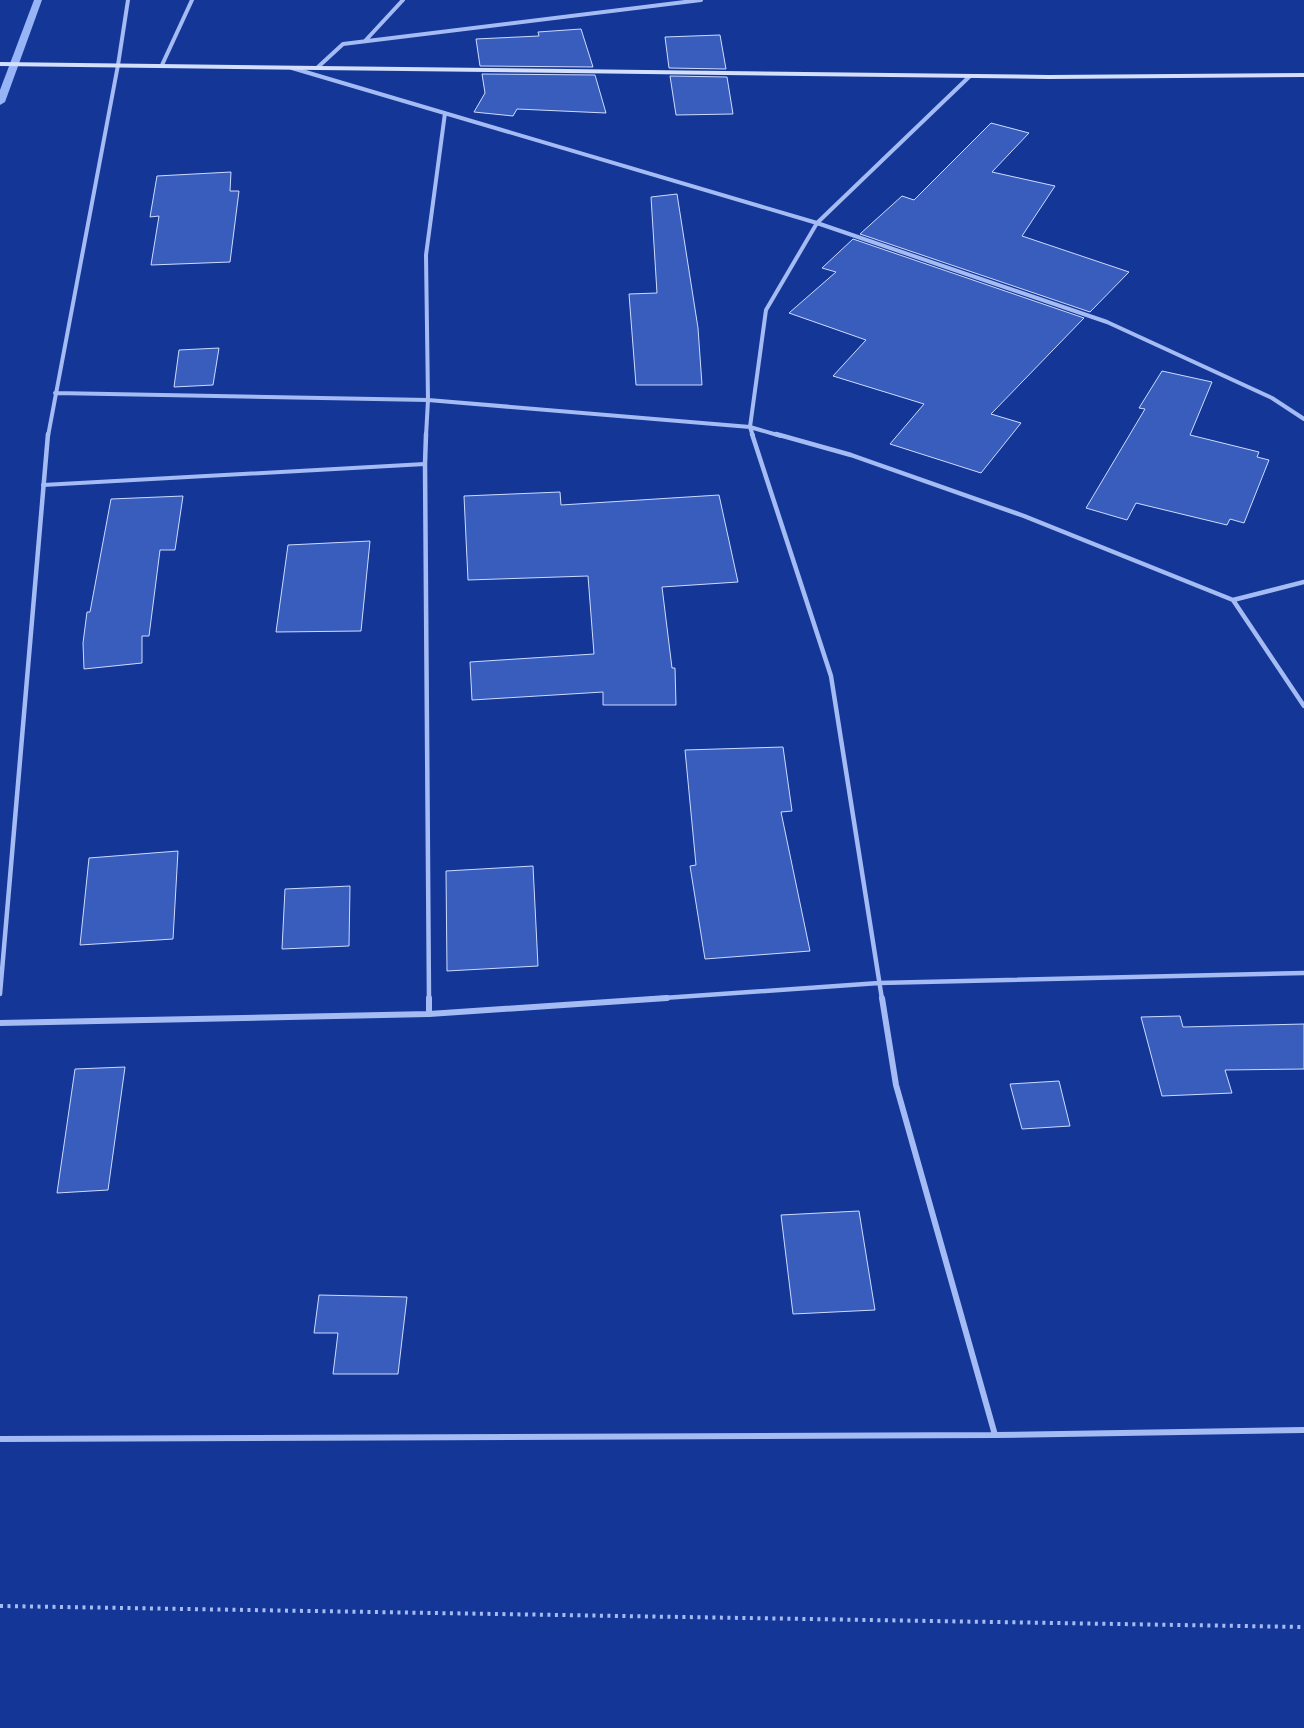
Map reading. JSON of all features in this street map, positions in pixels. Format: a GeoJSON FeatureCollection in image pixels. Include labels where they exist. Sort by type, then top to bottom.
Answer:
{"type":"FeatureCollection","features":[{"type":"Feature","properties":{"kind":"street"},"geometry":{"type":"LineString","coordinates":[[0,994],[48,433],[118,65],[128,0]]}},
{"type":"Feature","properties":{"kind":"street"},"geometry":{"type":"LineString","coordinates":[[162,65],[192,0]]}},
{"type":"Feature","properties":{"kind":"street"},"geometry":{"type":"LineString","coordinates":[[365,41],[403,0]]}},
{"type":"Feature","properties":{"kind":"street"},"geometry":{"type":"LineString","coordinates":[[318,67],[343,44],[701,0]]}},
{"type":"Feature","properties":{"kind":"street"},"geometry":{"type":"LineString","coordinates":[[0,64],[970,76],[1304,75]]}},
{"type":"Feature","properties":{"kind":"street"},"geometry":{"type":"LineString","coordinates":[[288,67],[817,223],[1107,322],[1272,398],[1304,420]]}},
{"type":"Feature","properties":{"kind":"street"},"geometry":{"type":"LineString","coordinates":[[970,76],[817,223],[766,310],[750,427],[831,676],[896,1085],[995,1435]]}},
{"type":"Feature","properties":{"kind":"street"},"geometry":{"type":"LineString","coordinates":[[429,1014],[425,464],[428,400],[426,255],[445,113]]}},
{"type":"Feature","properties":{"kind":"street"},"geometry":{"type":"LineString","coordinates":[[55,393],[428,400],[750,427],[851,456],[1024,516],[1233,600],[1304,706]]}},
{"type":"Feature","properties":{"kind":"street"},"geometry":{"type":"LineString","coordinates":[[1233,600],[1304,582]]}},
{"type":"Feature","properties":{"kind":"street"},"geometry":{"type":"LineString","coordinates":[[0,1023],[429,1014],[879,983],[1304,973]]}},
{"type":"Feature","properties":{"kind":"street"},"geometry":{"type":"LineString","coordinates":[[0,1439],[995,1435],[1304,1430]]}},
{"type":"Feature","properties":{"kind":"lane"},"geometry":{"type":"LineString","coordinates":[[43,484],[425,464]]}},
{"type":"Feature","properties":{"kind":"path"},"geometry":{"type":"LineString","coordinates":[[0,1606],[1304,1627]]}},
{"type":"Feature","properties":{"kind":"building"},"geometry":{"type":"Polygon","coordinates":[[[581,29],[593,67],[480,66],[476,39],[539,36],[538,32],[581,29]]]}},
{"type":"Feature","properties":{"kind":"building"},"geometry":{"type":"Polygon","coordinates":[[[720,35],[726,69],[669,68],[665,37],[720,35]]]}},
{"type":"Feature","properties":{"kind":"building"},"geometry":{"type":"Polygon","coordinates":[[[482,74],[595,75],[606,113],[517,109],[513,116],[474,112],[485,93],[482,74]]]}},
{"type":"Feature","properties":{"kind":"building"},"geometry":{"type":"Polygon","coordinates":[[[670,76],[727,77],[733,114],[676,115],[670,76]]]}},
{"type":"Feature","properties":{"kind":"building"},"geometry":{"type":"Polygon","coordinates":[[[991,123],[1029,133],[992,172],[1055,186],[1022,236],[1129,272],[1090,312],[860,234],[902,196],[914,200],[991,123]]]}},
{"type":"Feature","properties":{"kind":"building"},"geometry":{"type":"Polygon","coordinates":[[[231,172],[230,191],[239,191],[230,262],[151,265],[159,216],[150,217],[157,176],[231,172]]]}},
{"type":"Feature","properties":{"kind":"building"},"geometry":{"type":"Polygon","coordinates":[[[677,194],[698,328],[702,385],[636,385],[629,294],[657,293],[651,197],[677,194]]]}},
{"type":"Feature","properties":{"kind":"building"},"geometry":{"type":"Polygon","coordinates":[[[853,239],[1084,318],[991,414],[1021,423],[981,473],[890,444],[924,404],[833,376],[866,340],[789,313],[836,272],[822,268],[853,239]]]}},
{"type":"Feature","properties":{"kind":"building"},"geometry":{"type":"Polygon","coordinates":[[[219,348],[213,385],[174,387],[179,350],[219,348]]]}},
{"type":"Feature","properties":{"kind":"building"},"geometry":{"type":"Polygon","coordinates":[[[1162,371],[1212,382],[1190,435],[1259,452],[1257,457],[1269,460],[1244,523],[1230,519],[1227,525],[1136,503],[1127,520],[1086,508],[1145,409],[1139,408],[1162,371]]]}},
{"type":"Feature","properties":{"kind":"building"},"geometry":{"type":"Polygon","coordinates":[[[560,492],[561,505],[719,495],[738,582],[662,587],[672,668],[675,668],[676,705],[603,705],[603,692],[472,700],[470,662],[594,654],[588,576],[468,580],[464,496],[560,492]]]}},
{"type":"Feature","properties":{"kind":"building"},"geometry":{"type":"Polygon","coordinates":[[[183,496],[175,550],[160,550],[149,636],[142,636],[142,663],[84,669],[83,643],[87,612],[90,612],[111,499],[183,496]]]}},
{"type":"Feature","properties":{"kind":"building"},"geometry":{"type":"Polygon","coordinates":[[[370,541],[361,631],[276,632],[288,545],[370,541]]]}},
{"type":"Feature","properties":{"kind":"building"},"geometry":{"type":"Polygon","coordinates":[[[783,747],[792,811],[781,812],[810,951],[705,959],[690,866],[696,865],[685,750],[783,747]]]}},
{"type":"Feature","properties":{"kind":"building"},"geometry":{"type":"Polygon","coordinates":[[[178,851],[173,939],[80,945],[89,858],[178,851]]]}},
{"type":"Feature","properties":{"kind":"building"},"geometry":{"type":"Polygon","coordinates":[[[533,866],[538,966],[447,971],[446,871],[533,866]]]}},
{"type":"Feature","properties":{"kind":"building"},"geometry":{"type":"Polygon","coordinates":[[[350,886],[349,946],[282,949],[285,889],[350,886]]]}},
{"type":"Feature","properties":{"kind":"building"},"geometry":{"type":"Polygon","coordinates":[[[1180,1016],[1183,1027],[1304,1024],[1304,1069],[1225,1070],[1232,1093],[1162,1096],[1141,1017],[1180,1016]]]}},
{"type":"Feature","properties":{"kind":"building"},"geometry":{"type":"Polygon","coordinates":[[[125,1067],[108,1190],[57,1193],[75,1069],[125,1067]]]}},
{"type":"Feature","properties":{"kind":"building"},"geometry":{"type":"Polygon","coordinates":[[[1059,1081],[1070,1126],[1022,1129],[1010,1084],[1059,1081]]]}},
{"type":"Feature","properties":{"kind":"building"},"geometry":{"type":"Polygon","coordinates":[[[859,1211],[875,1310],[793,1314],[781,1215],[859,1211]]]}},
{"type":"Feature","properties":{"kind":"building"},"geometry":{"type":"Polygon","coordinates":[[[319,1295],[407,1297],[398,1374],[333,1374],[338,1333],[314,1333],[319,1295]]]}},
{"type":"Feature","properties":{"kind":"waterway"},"geometry":{"type":"LineString","coordinates":[[0,102],[38,0]]}}]}
